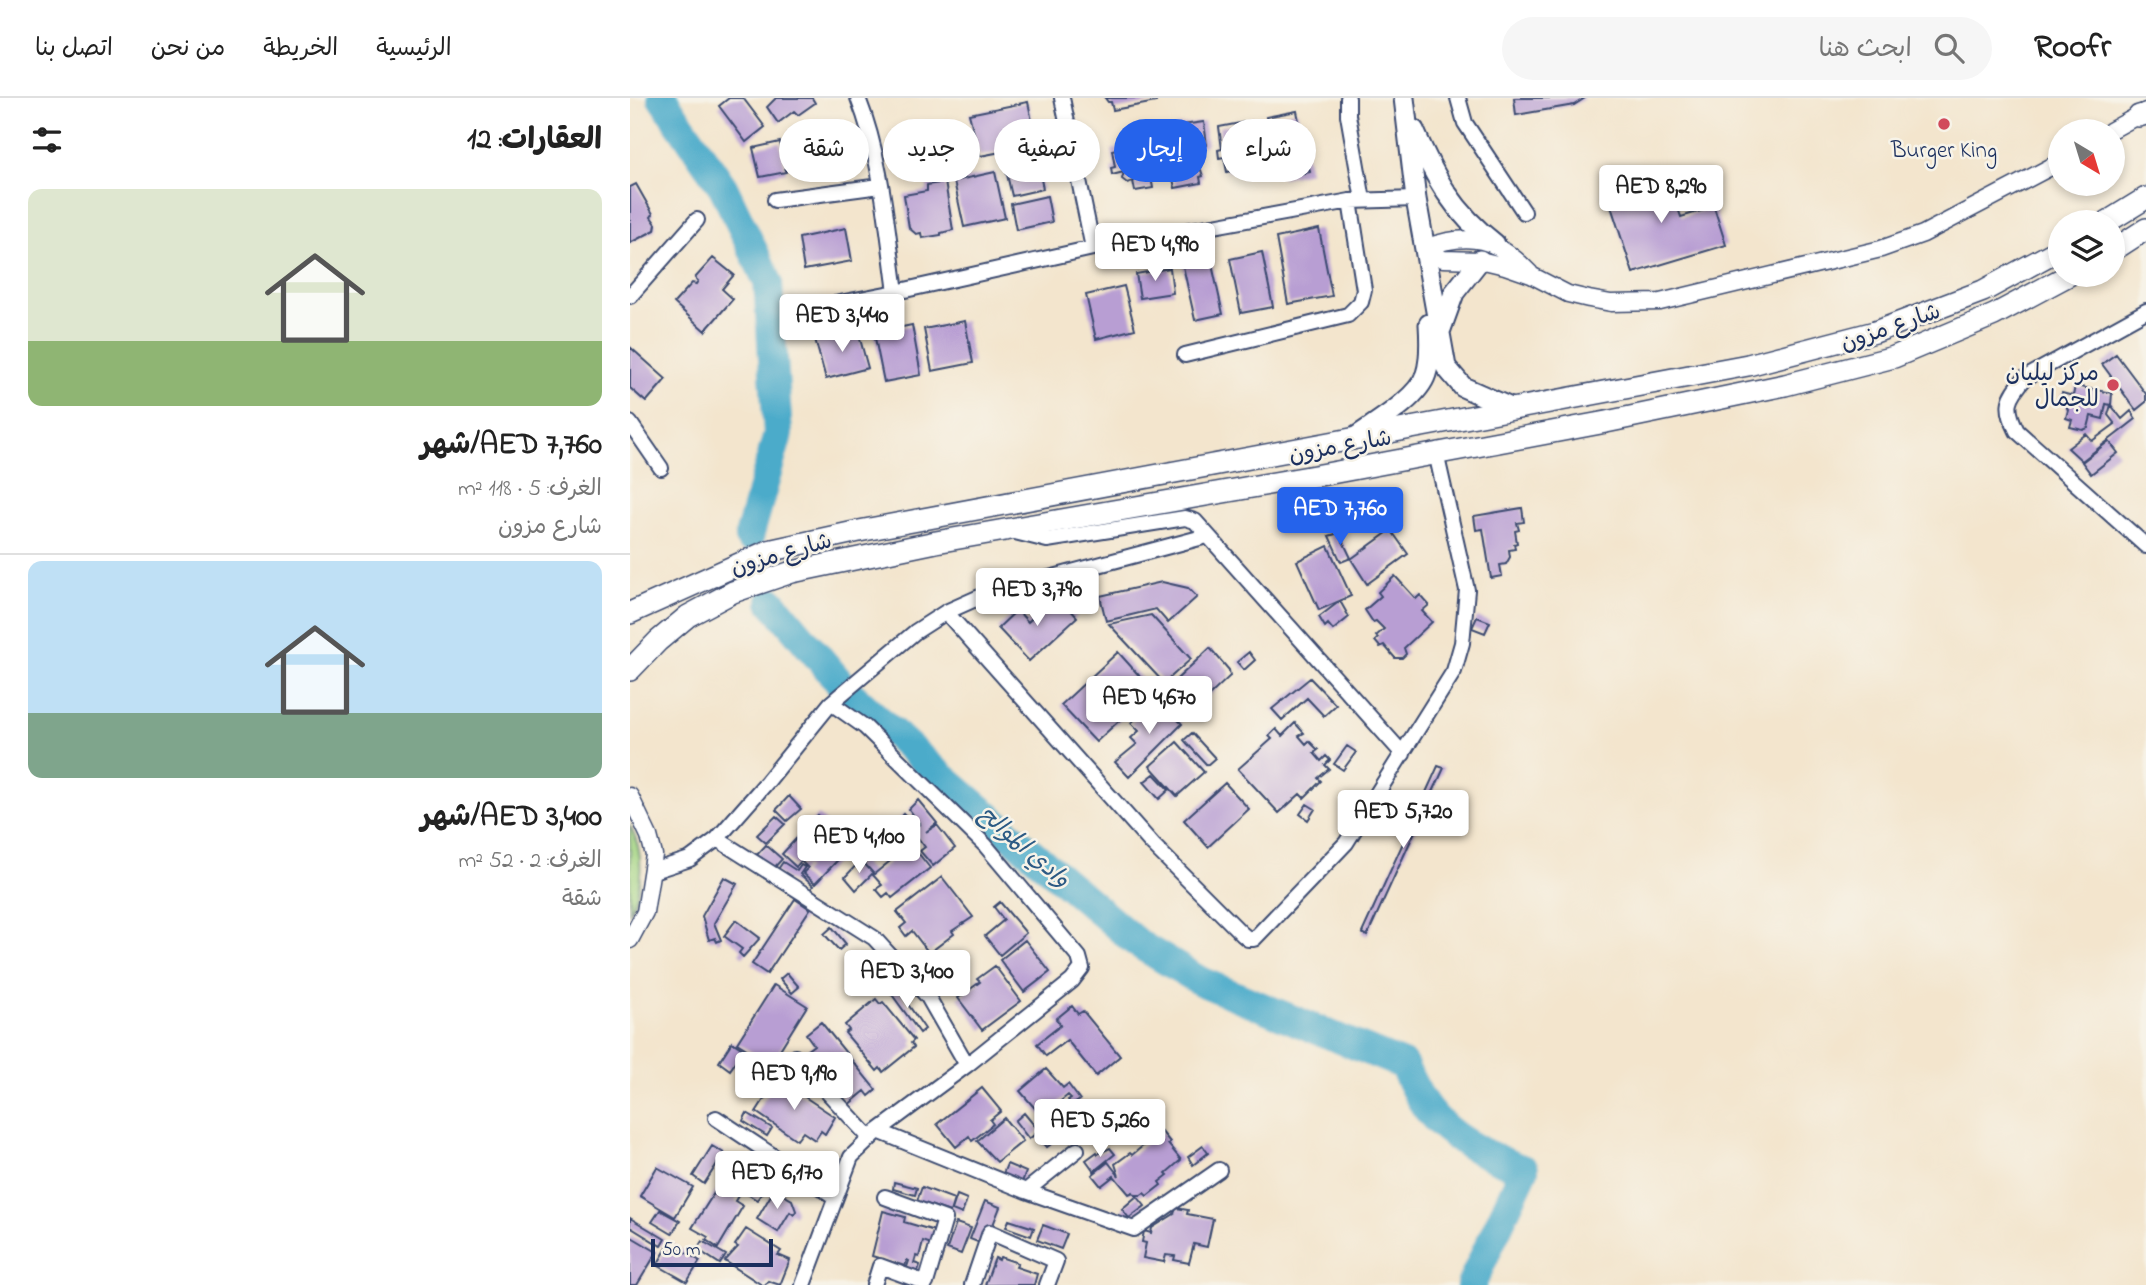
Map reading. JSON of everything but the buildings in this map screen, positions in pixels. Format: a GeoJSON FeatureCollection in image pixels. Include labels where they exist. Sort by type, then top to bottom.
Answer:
{"type":"FeatureCollection","features":[{"type":"Feature","properties":{"kind":"main road"},"geometry":{"type":"LineString","coordinates":[[1405,104],[1425,258],[1446,367],[1464,387],[1513,409]]}},
{"type":"Feature","properties":{"kind":"main road"},"geometry":{"type":"LineString","coordinates":[[1405,104],[1427,160],[1444,192],[1467,220],[1495,244]]}},
{"type":"Feature","properties":{"kind":"main road"},"geometry":{"type":"LineString","coordinates":[[2125,211],[2146,198]]}},
{"type":"Feature","properties":{"kind":"main road"},"geometry":{"type":"LineString","coordinates":[[2125,243],[2146,229]]}},
{"type":"Feature","properties":{"kind":"main road","name":"شارع مزون"},"geometry":{"type":"LineString","coordinates":[[630,613],[768,551],[859,531],[1748,365],[1875,332],[1983,291],[2048,256]]}},
{"type":"Feature","properties":{"kind":"main road"},"geometry":{"type":"LineString","coordinates":[[1353,440],[1416,390],[1426,374],[1430,348],[1425,258]]}},
{"type":"Feature","properties":{"kind":"main road"},"geometry":{"type":"LineString","coordinates":[[1440,334],[1454,293],[1480,260]]}},
{"type":"Feature","properties":{"kind":"main road","name":"شارع مزون"},"geometry":{"type":"LineString","coordinates":[[630,670],[658,640],[688,616],[733,592],[792,572],[1006,530],[1436,453],[1759,390],[1894,357],[1994,315],[2048,286]]}},
{"type":"Feature","properties":{"kind":"street"},"geometry":{"type":"LineString","coordinates":[[858,98],[864,112],[880,186],[897,292]]}},
{"type":"Feature","properties":{"kind":"street"},"geometry":{"type":"LineString","coordinates":[[1062,98],[1093,248]]}},
{"type":"Feature","properties":{"kind":"street"},"geometry":{"type":"LineString","coordinates":[[1185,355],[1348,315],[1361,302],[1364,290],[1348,98]]}},
{"type":"Feature","properties":{"kind":"street"},"geometry":{"type":"LineString","coordinates":[[1458,98],[1465,123],[1524,212]]}},
{"type":"Feature","properties":{"kind":"street"},"geometry":{"type":"LineString","coordinates":[[2125,124],[2144,114]]}},
{"type":"Feature","properties":{"kind":"street"},"geometry":{"type":"LineString","coordinates":[[1425,258],[1480,260],[1531,275],[1569,294],[1589,299],[1611,303],[1660,302],[1881,249],[1923,234],[2048,168]]}},
{"type":"Feature","properties":{"kind":"street"},"geometry":{"type":"LineString","coordinates":[[775,200],[880,186]]}},
{"type":"Feature","properties":{"kind":"street"},"geometry":{"type":"LineString","coordinates":[[804,310],[1093,248],[1356,200],[1416,199]]}},
{"type":"Feature","properties":{"kind":"street"},"geometry":{"type":"LineString","coordinates":[[630,296],[697,220]]}},
{"type":"Feature","properties":{"kind":"street"},"geometry":{"type":"LineString","coordinates":[[1425,258],[1437,243],[1465,239],[1495,244],[1511,253],[1531,275]]}},
{"type":"Feature","properties":{"kind":"street"},"geometry":{"type":"LineString","coordinates":[[2146,311],[2025,378],[2010,395],[2009,415],[2017,431],[2146,546]]}},
{"type":"Feature","properties":{"kind":"street"},"geometry":{"type":"LineString","coordinates":[[630,423],[661,468]]}},
{"type":"Feature","properties":{"kind":"street"},"geometry":{"type":"LineString","coordinates":[[946,612],[1153,845],[1248,939],[1254,939],[1346,843],[1454,671],[1462,643],[1467,590],[1436,453]]}},
{"type":"Feature","properties":{"kind":"street"},"geometry":{"type":"LineString","coordinates":[[1006,530],[1047,540],[1185,518],[1195,522],[1404,754]]}},
{"type":"Feature","properties":{"kind":"street"},"geometry":{"type":"LineString","coordinates":[[653,871],[690,859],[717,839],[831,703],[915,632],[946,612],[982,596],[1207,536]]}},
{"type":"Feature","properties":{"kind":"street"},"geometry":{"type":"LineString","coordinates":[[803,1285],[851,1157],[874,1135],[1072,981],[1082,968],[1079,957],[985,845],[865,727],[831,703]]}},
{"type":"Feature","properties":{"kind":"street"},"geometry":{"type":"LineString","coordinates":[[630,796],[635,813],[649,836],[654,855],[645,912],[630,940]]}},
{"type":"Feature","properties":{"kind":"street"},"geometry":{"type":"LineString","coordinates":[[717,839],[874,938],[928,997],[967,1065]]}},
{"type":"Feature","properties":{"kind":"street"},"geometry":{"type":"LineString","coordinates":[[795,1057],[874,1135],[1134,1229],[1219,1170]]}},
{"type":"Feature","properties":{"kind":"street"},"geometry":{"type":"LineString","coordinates":[[716,1118],[835,1197]]}},
{"type":"Feature","properties":{"kind":"street"},"geometry":{"type":"LineString","coordinates":[[1026,1191],[1077,1150]]}},
{"type":"Feature","properties":{"kind":"street"},"geometry":{"type":"LineString","coordinates":[[874,1285],[880,1266],[926,1283],[946,1219],[884,1197]]}},
{"type":"Feature","properties":{"kind":"street"},"geometry":{"type":"LineString","coordinates":[[972,1285],[990,1232],[1056,1261],[1047,1285]]}},
{"type":"Feature","properties":{"kind":"green space"},"geometry":{"type":"Polygon","coordinates":[[[630,825],[640,858],[640,880],[630,913],[630,825]]]}},
{"type":"Feature","properties":{"kind":"waterway","name":"وادي الموالح"},"geometry":{"type":"LineString","coordinates":[[662,98],[723,187],[768,282],[778,434],[749,537]]}},
{"type":"Feature","properties":{"kind":"waterway","name":"وادي الموالح"},"geometry":{"type":"LineString","coordinates":[[772,602],[846,690],[933,769],[1137,943],[1200,981],[1320,1031]]}},
{"type":"Feature","properties":{"kind":"waterway","name":"وادي الموالح"},"geometry":{"type":"LineString","coordinates":[[1328,1034],[1403,1065],[1423,1102],[1447,1130],[1478,1150],[1524,1170],[1471,1285]]}},
{"type":"Feature","properties":{"kind":"place","name":"Burger King"},"geometry":{"type":"Point","coordinates":[1944,124]}},
{"type":"Feature","properties":{"kind":"place","name":"مركز ليليان للجمال"},"geometry":{"type":"Point","coordinates":[2113,385]}}]}
